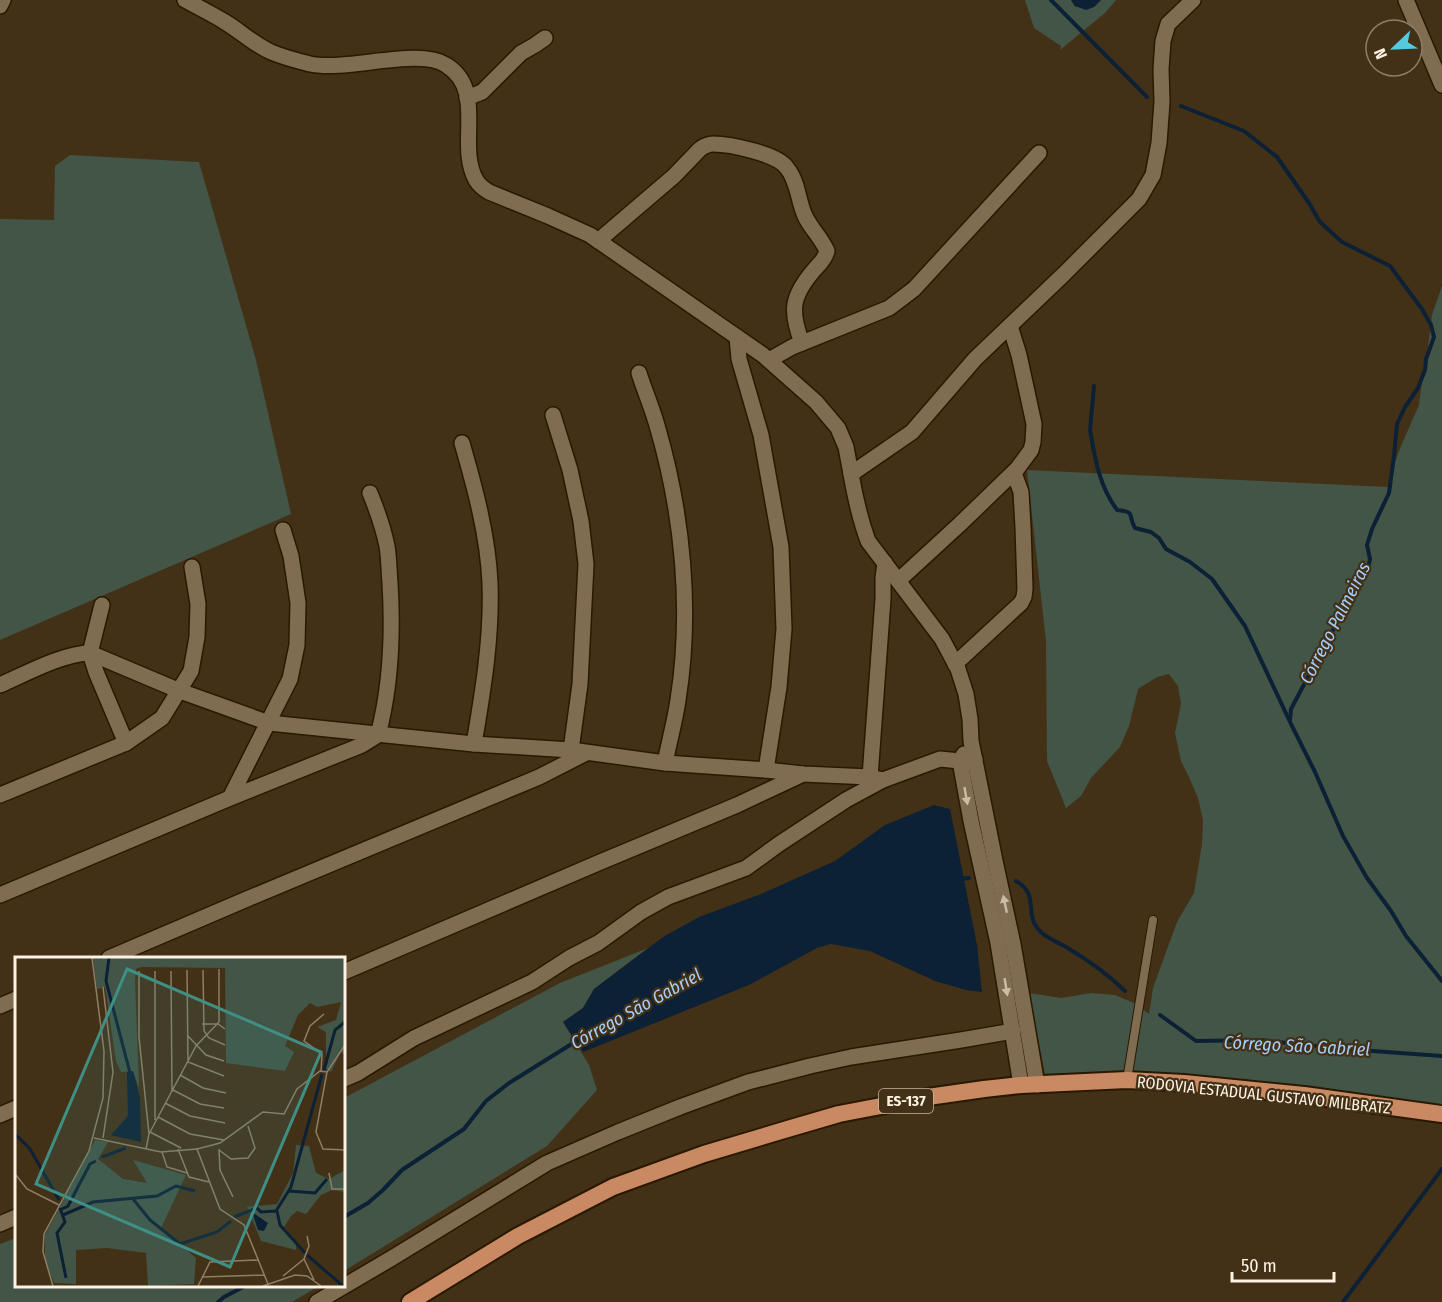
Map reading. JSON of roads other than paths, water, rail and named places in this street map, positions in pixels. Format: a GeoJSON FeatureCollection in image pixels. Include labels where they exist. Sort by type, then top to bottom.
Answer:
{"type":"FeatureCollection","features":[{"type":"Feature","properties":{"kind":"main road","name":"RODOVIA ESTADUAL GUSTAVO MILBRATZ"},"geometry":{"type":"LineString","coordinates":[[410,1302],[518,1236],[613,1187],[704,1154],[839,1114],[928,1097],[1029,1085],[1127,1080],[1184,1083],[1304,1095],[1442,1114]]}},
{"type":"Feature","properties":{"kind":"street"},"geometry":{"type":"LineString","coordinates":[[0,6],[3,0]]}},
{"type":"Feature","properties":{"kind":"street"},"geometry":{"type":"LineString","coordinates":[[185,0],[270,51],[313,64],[341,66],[409,58],[428,59],[445,64],[459,76],[466,91],[469,151],[472,170],[481,187],[590,235],[769,360],[816,402],[837,428],[846,447],[855,498],[868,541],[942,639],[955,663],[966,694],[971,741],[967,760],[971,821],[998,943],[1013,1031],[1029,1085]]}},
{"type":"Feature","properties":{"kind":"street"},"geometry":{"type":"LineString","coordinates":[[851,474],[912,432],[975,359],[1138,199],[1153,175],[1159,143],[1163,41],[1168,24],[1193,0]]}},
{"type":"Feature","properties":{"kind":"street"},"geometry":{"type":"LineString","coordinates":[[1406,0],[1442,85]]}},
{"type":"Feature","properties":{"kind":"street"},"geometry":{"type":"LineString","coordinates":[[467,98],[482,92],[521,53],[545,38]]}},
{"type":"Feature","properties":{"kind":"street"},"geometry":{"type":"LineString","coordinates":[[598,241],[705,146],[711,144],[736,147],[781,161],[792,176],[806,219],[822,239],[827,251],[824,260],[807,278],[797,295],[793,309],[795,326],[802,343]]}},
{"type":"Feature","properties":{"kind":"street"},"geometry":{"type":"LineString","coordinates":[[769,360],[802,343],[890,308],[902,299],[914,289],[1039,153]]}},
{"type":"Feature","properties":{"kind":"street"},"geometry":{"type":"LineString","coordinates":[[899,580],[1014,473],[1031,450],[1034,424],[1019,355],[1010,326]]}},
{"type":"Feature","properties":{"kind":"street"},"geometry":{"type":"LineString","coordinates":[[737,337],[739,359],[761,435],[781,547],[783,641],[779,687],[766,770]]}},
{"type":"Feature","properties":{"kind":"street"},"geometry":{"type":"LineString","coordinates":[[639,373],[658,429],[670,481],[680,534],[684,580],[684,638],[678,701],[665,763]]}},
{"type":"Feature","properties":{"kind":"street"},"geometry":{"type":"LineString","coordinates":[[553,415],[570,470],[581,521],[586,564],[579,751]]}},
{"type":"Feature","properties":{"kind":"street"},"geometry":{"type":"LineString","coordinates":[[462,443],[484,530],[490,583],[489,634],[483,692],[474,744]]}},
{"type":"Feature","properties":{"kind":"street"},"geometry":{"type":"LineString","coordinates":[[955,663],[1021,603],[1024,597],[1026,579],[1021,492],[1014,473]]}},
{"type":"Feature","properties":{"kind":"street"},"geometry":{"type":"LineString","coordinates":[[0,896],[230,798],[362,745],[378,735],[384,712],[389,671],[392,604],[388,549],[380,516],[370,493]]}},
{"type":"Feature","properties":{"kind":"street"},"geometry":{"type":"LineString","coordinates":[[230,798],[290,679],[297,645],[298,603],[291,556],[283,530]]}},
{"type":"Feature","properties":{"kind":"street"},"geometry":{"type":"LineString","coordinates":[[876,779],[882,578],[885,563]]}},
{"type":"Feature","properties":{"kind":"street"},"geometry":{"type":"LineString","coordinates":[[0,795],[126,743],[162,718],[191,671],[197,637],[198,604],[192,567]]}},
{"type":"Feature","properties":{"kind":"street"},"geometry":{"type":"LineString","coordinates":[[102,606],[90,653],[126,743]]}},
{"type":"Feature","properties":{"kind":"street"},"geometry":{"type":"LineString","coordinates":[[0,685],[63,658],[79,653],[90,653],[180,691],[269,723],[474,744],[579,751],[665,763],[876,779]]}},
{"type":"Feature","properties":{"kind":"street"},"geometry":{"type":"LineString","coordinates":[[111,957],[539,777],[579,751]]}},
{"type":"Feature","properties":{"kind":"street"},"geometry":{"type":"LineString","coordinates":[[345,1079],[414,1038],[532,982],[569,958],[598,943],[641,912],[668,897],[746,868],[876,779],[940,759],[967,760]]}},
{"type":"Feature","properties":{"kind":"street"},"geometry":{"type":"LineString","coordinates":[[967,760],[1013,944],[1029,1085]]}},
{"type":"Feature","properties":{"kind":"street"},"geometry":{"type":"LineString","coordinates":[[345,972],[737,805],[804,774]]}},
{"type":"Feature","properties":{"kind":"street"},"geometry":{"type":"LineString","coordinates":[[0,1006],[15,999]]}},
{"type":"Feature","properties":{"kind":"street"},"geometry":{"type":"LineString","coordinates":[[345,1286],[547,1163],[680,1107],[748,1082],[851,1057],[1013,1031]]}},
{"type":"Feature","properties":{"kind":"street"},"geometry":{"type":"LineString","coordinates":[[0,1115],[15,1108]]}},
{"type":"Feature","properties":{"kind":"street"},"geometry":{"type":"LineString","coordinates":[[0,1224],[15,1217]]}},
{"type":"Feature","properties":{"kind":"street"},"geometry":{"type":"LineString","coordinates":[[317,1302],[343,1287]]}},
{"type":"Feature","properties":{"kind":"lane"},"geometry":{"type":"LineString","coordinates":[[1127,1080],[1153,920]]}},
{"type":"Feature","properties":{"kind":"water"},"geometry":{"type":"Polygon","coordinates":[[[1071,0],[1101,0],[1094,7],[1086,10],[1075,6],[1071,0]]]}},
{"type":"Feature","properties":{"kind":"water"},"geometry":{"type":"Polygon","coordinates":[[[934,805],[950,809],[977,945],[982,992],[935,981],[870,951],[831,944],[817,948],[749,985],[583,1052],[563,1022],[583,1008],[594,989],[663,937],[699,917],[761,894],[835,861],[885,825],[934,805]]]}},
{"type":"Feature","properties":{"kind":"waterway","name":"Córrego Palmeiras"},"geometry":{"type":"LineString","coordinates":[[1051,0],[1147,97]]}},
{"type":"Feature","properties":{"kind":"waterway","name":"Córrego Palmeiras"},"geometry":{"type":"LineString","coordinates":[[1181,106],[1244,131],[1277,157],[1320,222],[1342,242],[1390,266],[1422,309],[1431,325],[1434,337],[1418,388],[1397,424],[1389,493],[1367,545],[1370,559],[1368,568],[1291,709],[1290,720]]}},
{"type":"Feature","properties":{"kind":"waterway"},"geometry":{"type":"LineString","coordinates":[[1094,386],[1090,430],[1099,472],[1111,501],[1117,510],[1129,513],[1135,528],[1151,532],[1159,538],[1166,549],[1190,562],[1212,579],[1245,626],[1343,836],[1367,878],[1406,936],[1442,981]]}},
{"type":"Feature","properties":{"kind":"waterway","name":"Córrego São Gabriel"},"geometry":{"type":"LineString","coordinates":[[960,879],[969,878]]}},
{"type":"Feature","properties":{"kind":"waterway","name":"Córrego São Gabriel"},"geometry":{"type":"LineString","coordinates":[[1016,881],[1028,892],[1032,916],[1038,929],[1047,937],[1090,962],[1125,991]]}},
{"type":"Feature","properties":{"kind":"waterway","name":"Córrego São Gabriel"},"geometry":{"type":"LineString","coordinates":[[1160,1015],[1196,1041],[1259,1040],[1442,1056]]}},
{"type":"Feature","properties":{"kind":"waterway","name":"Córrego São Gabriel"},"geometry":{"type":"LineString","coordinates":[[345,1216],[368,1203],[402,1170],[464,1129],[486,1101],[509,1083],[578,1040]]}},
{"type":"Feature","properties":{"kind":"waterway"},"geometry":{"type":"LineString","coordinates":[[1343,1302],[1442,1169]]}},
{"type":"Feature","properties":{"kind":"waterway","name":"Córrego São Gabriel"},"geometry":{"type":"LineString","coordinates":[[218,1302],[243,1287]]}}]}
